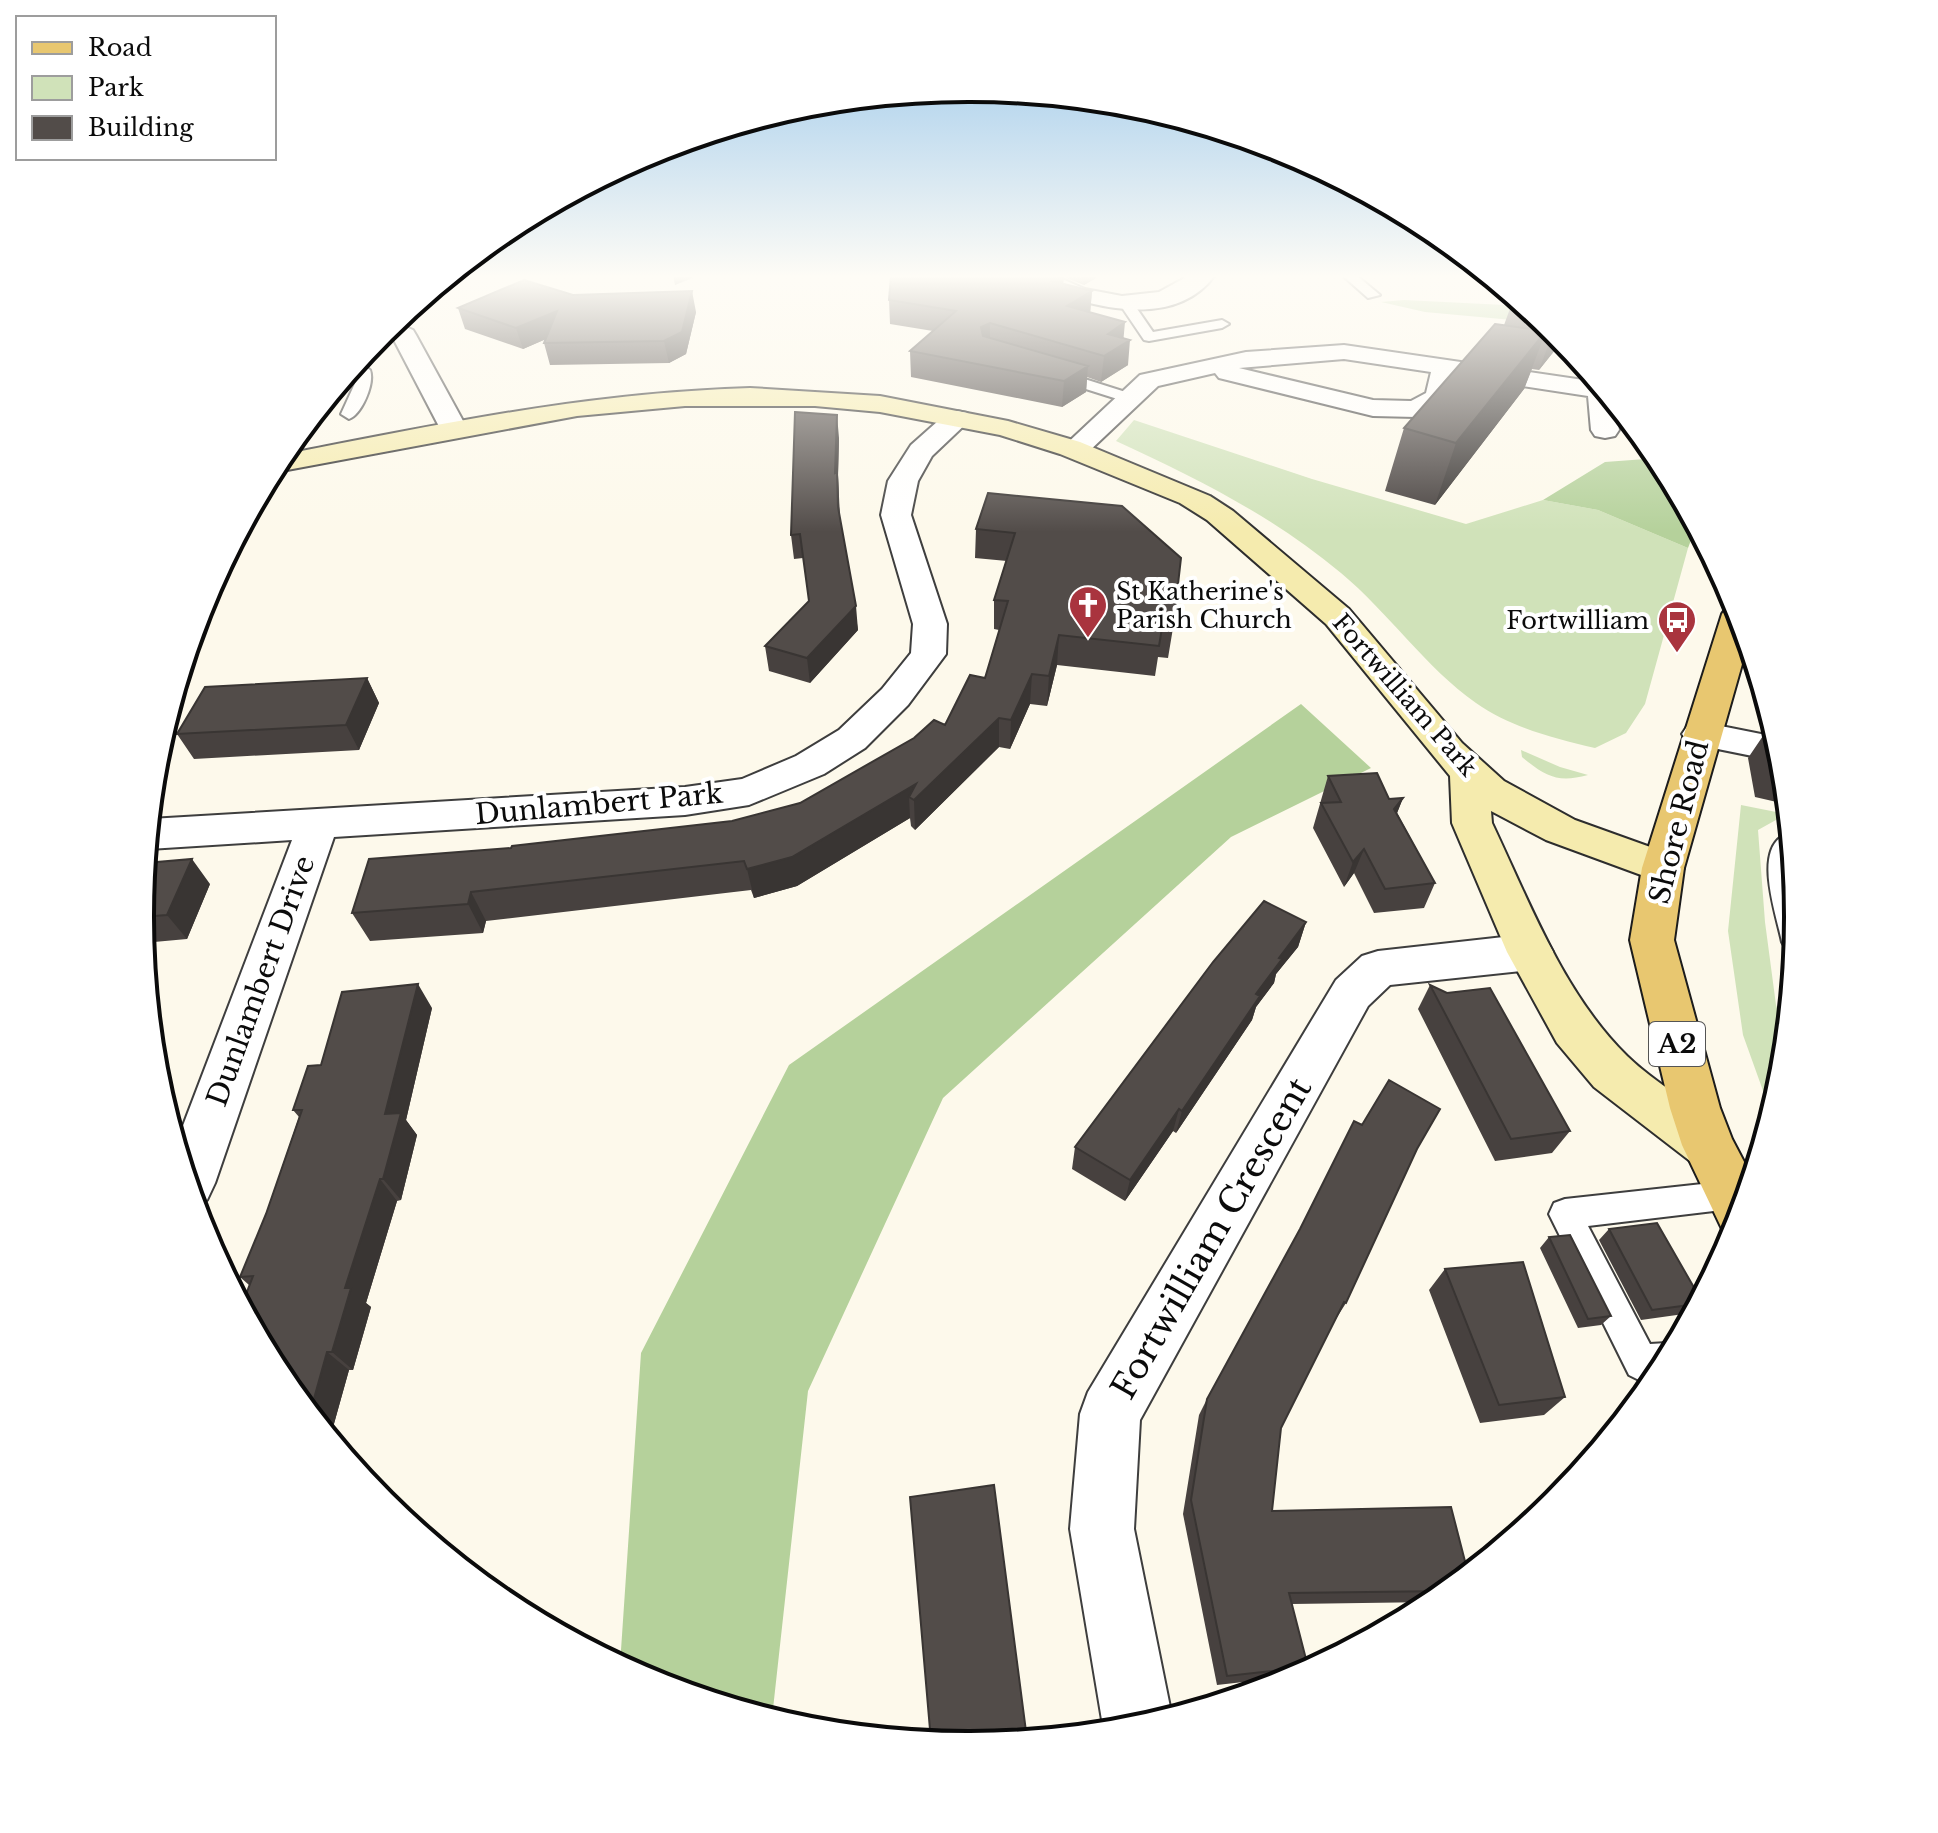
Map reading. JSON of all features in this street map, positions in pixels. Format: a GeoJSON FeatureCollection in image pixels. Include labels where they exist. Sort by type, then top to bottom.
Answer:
{"type":"FeatureCollection","features":[{"type":"Feature","properties":{"kind":"main road","name":"Shore Road"},"geometry":{"type":"LineString","coordinates":[[1732,635],[1663,868],[1652,940],[1678,1050],[1708,1145],[1735,1191]]}},
{"type":"Feature","properties":{"kind":"street"},"geometry":{"type":"LineString","coordinates":[[417,361],[454,430]]}},
{"type":"Feature","properties":{"kind":"street"},"geometry":{"type":"LineString","coordinates":[[1076,448],[1149,380],[1239,361]]}},
{"type":"Feature","properties":{"kind":"street"},"geometry":{"type":"LineString","coordinates":[[1402,361],[1589,388]]}},
{"type":"Feature","properties":{"kind":"street"},"geometry":{"type":"LineString","coordinates":[[1206,368],[1373,408],[1416,409],[1438,397],[1445,367]]}},
{"type":"Feature","properties":{"kind":"street","name":"Fortwilliam Park"},"geometry":{"type":"LineString","coordinates":[[294,461],[547,412],[680,398],[818,398],[886,405],[993,425],[1076,448],[1209,507],[1317,597],[1361,639],[1469,774],[1501,799],[1566,832],[1663,868]]}},
{"type":"Feature","properties":{"kind":"street"},"geometry":{"type":"LineString","coordinates":[[1602,405],[1605,430]]}},
{"type":"Feature","properties":{"kind":"street","name":"Dunlambert Park"},"geometry":{"type":"LineString","coordinates":[[159,833],[685,801],[749,791],[810,765],[852,739],[895,697],[928,654],[930,624],[896,515],[903,481],[921,451],[957,419]]}},
{"type":"Feature","properties":{"kind":"street"},"geometry":{"type":"LineString","coordinates":[[1701,734],[1765,747]]}},
{"type":"Feature","properties":{"kind":"street"},"geometry":{"type":"LineString","coordinates":[[1469,774],[1472,823],[1530,952],[1574,1029],[1611,1072],[1708,1145]]}},
{"type":"Feature","properties":{"kind":"street","name":"Dunlambert Drive"},"geometry":{"type":"LineString","coordinates":[[194,1166],[318,824]]}},
{"type":"Feature","properties":{"kind":"street","name":"Fortwilliam Crescent"},"geometry":{"type":"LineString","coordinates":[[1136,1713],[1102,1529],[1110,1414],[1352,993],[1378,969],[1530,952]]}},
{"type":"Feature","properties":{"kind":"lane"},"geometry":{"type":"LineString","coordinates":[[1031,368],[1130,398]]}},
{"type":"Feature","properties":{"kind":"lane"},"geometry":{"type":"LineString","coordinates":[[349,414],[365,379],[364,372]]}},
{"type":"Feature","properties":{"kind":"lane"},"geometry":{"type":"LineString","coordinates":[[1781,852],[1783,876]]}},
{"type":"Feature","properties":{"kind":"lane"},"geometry":{"type":"LineString","coordinates":[[1650,1362],[1641,1363],[1565,1214],[1732,1200]]}},
{"type":"Feature","properties":{"kind":"green space"},"geometry":{"type":"Polygon","coordinates":[[[1134,420],[1312,479],[1466,524],[1543,500],[1598,510],[1688,548],[1645,704],[1626,733],[1595,748],[1534,731],[1490,712],[1440,673],[1358,589],[1315,552],[1233,500],[1116,441],[1134,420]]]}},
{"type":"Feature","properties":{"kind":"green space"},"geometry":{"type":"Polygon","coordinates":[[[1643,459],[1691,540],[1688,548],[1598,510],[1543,500],[1605,462],[1643,459]]]}},
{"type":"Feature","properties":{"kind":"green space"},"geometry":{"type":"Polygon","coordinates":[[[1301,704],[1371,768],[1231,837],[943,1098],[808,1391],[773,1707],[707,1688],[621,1652],[641,1353],[789,1065],[1301,704]]]}},
{"type":"Feature","properties":{"kind":"green space"},"geometry":{"type":"Polygon","coordinates":[[[1521,750],[1588,775],[1568,778],[1553,776],[1522,757],[1521,750]]]}},
{"type":"Feature","properties":{"kind":"green space"},"geometry":{"type":"Polygon","coordinates":[[[1741,805],[1777,812],[1778,819],[1758,830],[1765,922],[1778,1011],[1764,1093],[1743,1035],[1728,931],[1741,805]]]}},
{"type":"Feature","properties":{"kind":"building"},"geometry":{"type":"Polygon","coordinates":[[[959,361],[1069,361],[1088,366],[1064,381],[959,361]]]}},
{"type":"Feature","properties":{"kind":"building"},"geometry":{"type":"Polygon","coordinates":[[[1463,361],[1522,361],[1456,443],[1404,428],[1463,361]]]}},
{"type":"Feature","properties":{"kind":"building"},"geometry":{"type":"Polygon","coordinates":[[[795,412],[837,415],[835,473],[838,507],[856,606],[807,658],[765,646],[809,601],[800,534],[791,535],[795,412]]]}},
{"type":"Feature","properties":{"kind":"building"},"geometry":{"type":"Polygon","coordinates":[[[988,493],[1122,506],[1181,558],[1173,628],[1162,628],[1159,646],[1059,635],[1049,676],[1032,674],[1011,720],[999,718],[914,800],[909,797],[916,784],[792,857],[747,869],[744,861],[471,892],[468,904],[352,913],[369,859],[511,848],[732,821],[800,803],[914,738],[934,720],[945,725],[970,675],[985,678],[1008,601],[994,600],[1015,533],[976,529],[988,493]]]}},
{"type":"Feature","properties":{"kind":"building"},"geometry":{"type":"Polygon","coordinates":[[[367,678],[346,725],[177,734],[205,687],[367,678]]]}},
{"type":"Feature","properties":{"kind":"building"},"geometry":{"type":"Polygon","coordinates":[[[1377,773],[1389,799],[1403,798],[1394,809],[1435,883],[1385,889],[1364,849],[1353,862],[1321,803],[1341,802],[1328,776],[1377,773]]]}},
{"type":"Feature","properties":{"kind":"building"},"geometry":{"type":"Polygon","coordinates":[[[192,859],[167,915],[154,916],[156,862],[192,859]]]}},
{"type":"Feature","properties":{"kind":"building"},"geometry":{"type":"Polygon","coordinates":[[[1264,901],[1306,922],[1279,958],[1282,959],[1256,994],[1260,996],[1182,1111],[1179,1109],[1130,1180],[1075,1147],[1213,962],[1264,901]]]}},
{"type":"Feature","properties":{"kind":"building"},"geometry":{"type":"Polygon","coordinates":[[[418,984],[385,1114],[401,1113],[383,1179],[380,1179],[345,1288],[351,1288],[332,1352],[327,1352],[314,1399],[247,1293],[253,1276],[240,1277],[266,1214],[302,1110],[293,1110],[308,1066],[321,1065],[342,992],[418,984]]]}},
{"type":"Feature","properties":{"kind":"building"},"geometry":{"type":"Polygon","coordinates":[[[1430,985],[1447,993],[1490,988],[1570,1131],[1511,1139],[1430,985]]]}},
{"type":"Feature","properties":{"kind":"building"},"geometry":{"type":"Polygon","coordinates":[[[1389,1080],[1440,1109],[1417,1149],[1346,1303],[1281,1428],[1272,1511],[1451,1507],[1465,1563],[1426,1591],[1289,1593],[1306,1658],[1277,1670],[1227,1676],[1191,1500],[1207,1399],[1300,1229],[1354,1121],[1362,1125],[1389,1080]]]}},
{"type":"Feature","properties":{"kind":"building"},"geometry":{"type":"Polygon","coordinates":[[[1657,1223],[1694,1288],[1684,1306],[1652,1310],[1609,1229],[1657,1223]]]}},
{"type":"Feature","properties":{"kind":"building"},"geometry":{"type":"Polygon","coordinates":[[[1570,1235],[1611,1316],[1588,1319],[1549,1237],[1570,1235]]]}},
{"type":"Feature","properties":{"kind":"building"},"geometry":{"type":"Polygon","coordinates":[[[1523,1262],[1565,1397],[1499,1405],[1445,1269],[1523,1262]]]}},
{"type":"Feature","properties":{"kind":"building"},"geometry":{"type":"Polygon","coordinates":[[[994,1485],[1026,1729],[930,1730],[910,1497],[994,1485]]]}},
{"type":"Feature","properties":{"kind":"place","name":"St Katherine's Parish Church"},"geometry":{"type":"Point","coordinates":[1088,639]}},
{"type":"Feature","properties":{"kind":"place","name":"Fortwilliam"},"geometry":{"type":"Point","coordinates":[1677,654]}}]}
